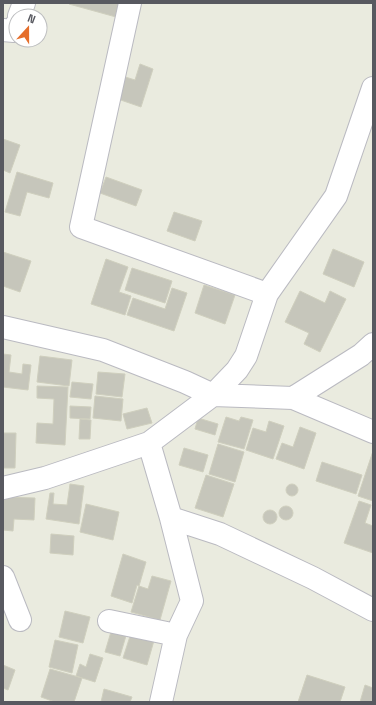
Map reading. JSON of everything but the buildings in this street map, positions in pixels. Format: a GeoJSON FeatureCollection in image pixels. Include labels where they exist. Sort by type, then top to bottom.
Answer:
{"type":"FeatureCollection","features":[{"type":"Feature","properties":{"kind":"street"},"geometry":{"type":"LineString","coordinates":[[130,3],[81,228],[267,294]]}},
{"type":"Feature","properties":{"kind":"street"},"geometry":{"type":"LineString","coordinates":[[3,488],[45,478],[149,443],[213,395],[237,370],[246,356],[267,294],[336,196],[373,88]]}},
{"type":"Feature","properties":{"kind":"street"},"geometry":{"type":"LineString","coordinates":[[3,327],[103,350],[185,382],[213,395],[293,398],[373,432]]}},
{"type":"Feature","properties":{"kind":"street"},"geometry":{"type":"LineString","coordinates":[[293,398],[361,355],[373,344]]}},
{"type":"Feature","properties":{"kind":"street"},"geometry":{"type":"LineString","coordinates":[[149,443],[171,518],[192,601],[176,635],[161,702]]}},
{"type":"Feature","properties":{"kind":"street"},"geometry":{"type":"LineString","coordinates":[[171,518],[220,534],[313,578],[373,610]]}},
{"type":"Feature","properties":{"kind":"street"},"geometry":{"type":"LineString","coordinates":[[3,577],[20,620]]}},
{"type":"Feature","properties":{"kind":"street"},"geometry":{"type":"LineString","coordinates":[[109,621],[176,635]]}}]}
